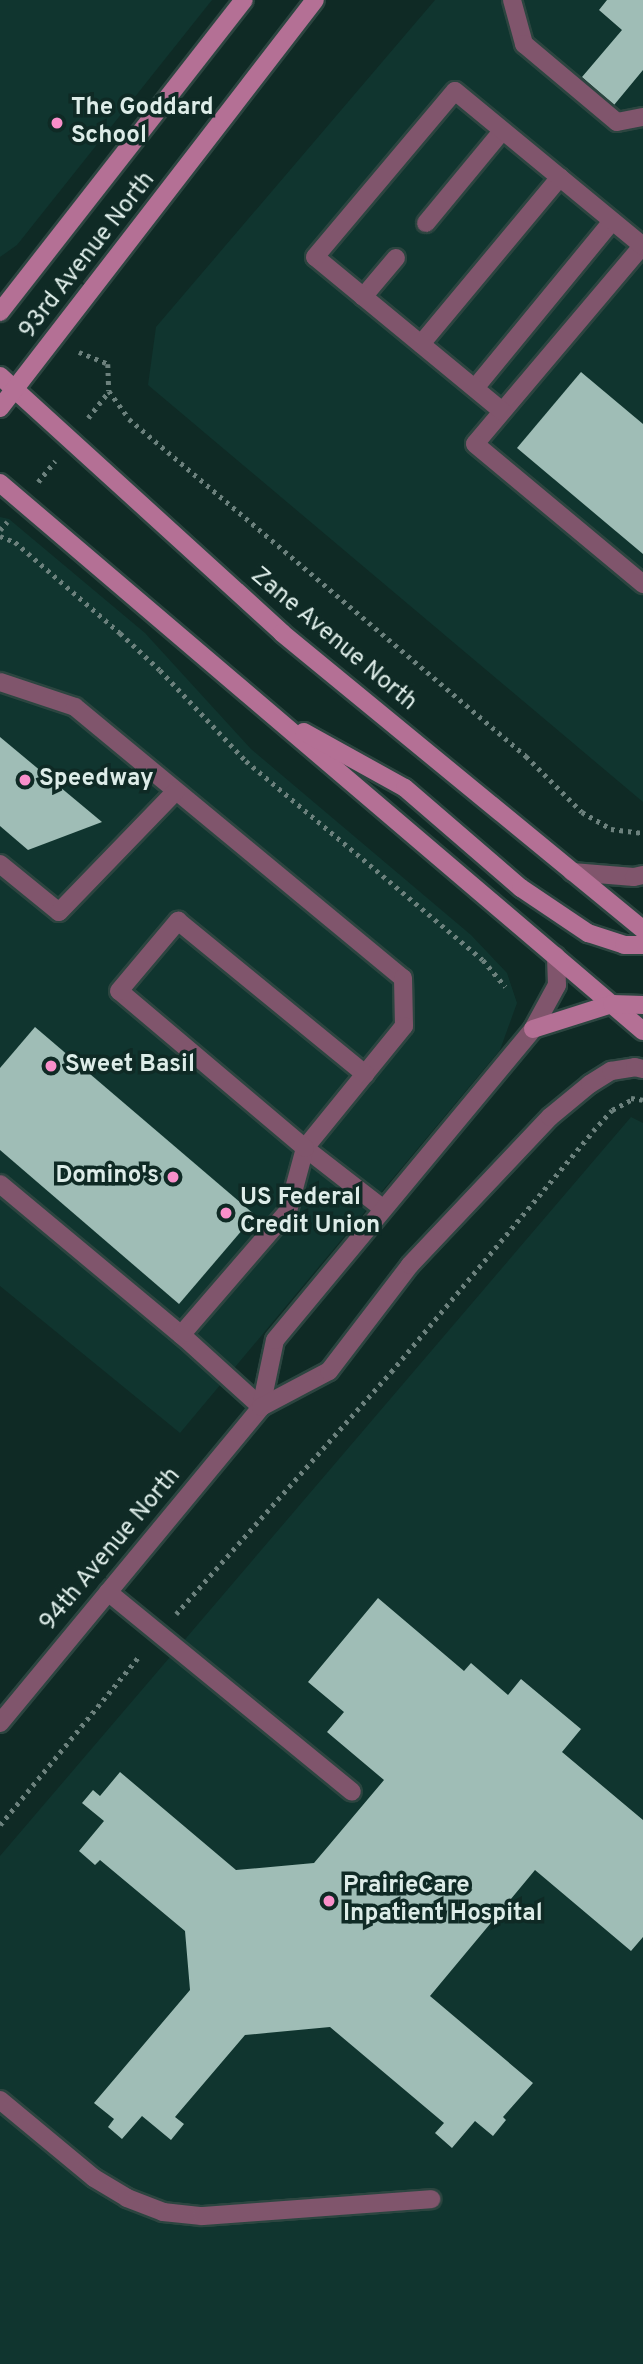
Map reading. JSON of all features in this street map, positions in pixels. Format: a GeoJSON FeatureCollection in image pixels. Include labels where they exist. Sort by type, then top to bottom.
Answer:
{"type":"FeatureCollection","features":[{"type":"Feature","properties":{"kind":"main road","name":"93rd Avenue North"},"geometry":{"type":"LineString","coordinates":[[0,312],[244,0]]}},
{"type":"Feature","properties":{"kind":"main road","name":"93rd Avenue North"},"geometry":{"type":"LineString","coordinates":[[0,408],[316,0]]}},
{"type":"Feature","properties":{"kind":"main road","name":"Zane Avenue North"},"geometry":{"type":"LineString","coordinates":[[0,376],[282,632],[643,930]]}},
{"type":"Feature","properties":{"kind":"main road"},"geometry":{"type":"LineString","coordinates":[[0,483],[643,1031]]}},
{"type":"Feature","properties":{"kind":"main road"},"geometry":{"type":"LineString","coordinates":[[271,713],[405,788],[521,888],[588,933],[624,945],[643,946]]}},
{"type":"Feature","properties":{"kind":"main road"},"geometry":{"type":"LineString","coordinates":[[533,1029],[612,1004],[643,1005]]}},
{"type":"Feature","properties":{"kind":"street"},"geometry":{"type":"LineString","coordinates":[[512,0],[524,44],[617,122],[643,117]]}},
{"type":"Feature","properties":{"kind":"street"},"geometry":{"type":"LineString","coordinates":[[502,411],[314,257],[455,91],[643,245],[475,443],[643,584]]}},
{"type":"Feature","properties":{"kind":"street"},"geometry":{"type":"LineString","coordinates":[[426,223],[502,131]]}},
{"type":"Feature","properties":{"kind":"street"},"geometry":{"type":"LineString","coordinates":[[421,344],[560,177]]}},
{"type":"Feature","properties":{"kind":"street"},"geometry":{"type":"LineString","coordinates":[[475,388],[612,221]]}},
{"type":"Feature","properties":{"kind":"street"},"geometry":{"type":"LineString","coordinates":[[363,297],[396,258]]}},
{"type":"Feature","properties":{"kind":"street"},"geometry":{"type":"LineString","coordinates":[[0,682],[75,707],[404,978],[404,1026],[306,1147],[288,1210],[181,1335]]}},
{"type":"Feature","properties":{"kind":"street"},"geometry":{"type":"LineString","coordinates":[[0,864],[59,912],[176,790]]}},
{"type":"Feature","properties":{"kind":"street"},"geometry":{"type":"LineString","coordinates":[[572,872],[634,877],[643,875]]}},
{"type":"Feature","properties":{"kind":"street"},"geometry":{"type":"LineString","coordinates":[[365,1074],[177,921],[119,991],[382,1208]]}},
{"type":"Feature","properties":{"kind":"street"},"geometry":{"type":"LineString","coordinates":[[261,1408],[275,1340],[533,1029],[557,985],[556,956]]}},
{"type":"Feature","properties":{"kind":"street"},"geometry":{"type":"LineString","coordinates":[[261,1408],[329,1371],[410,1265],[550,1117],[590,1084],[611,1072],[635,1067],[643,1069]]}},
{"type":"Feature","properties":{"kind":"street"},"geometry":{"type":"LineString","coordinates":[[0,1184],[181,1335],[261,1408]]}},
{"type":"Feature","properties":{"kind":"street","name":"94th Avenue North"},"geometry":{"type":"LineString","coordinates":[[0,1723],[261,1408]]}},
{"type":"Feature","properties":{"kind":"street"},"geometry":{"type":"LineString","coordinates":[[108,1592],[352,1792]]}},
{"type":"Feature","properties":{"kind":"street"},"geometry":{"type":"LineString","coordinates":[[0,2100],[94,2178],[127,2198],[163,2212],[202,2216],[431,2199]]}},
{"type":"Feature","properties":{"kind":"path"},"geometry":{"type":"LineString","coordinates":[[94,359],[108,364],[109,391],[129,419],[526,756],[582,812],[611,829],[643,833]]}},
{"type":"Feature","properties":{"kind":"path"},"geometry":{"type":"LineString","coordinates":[[0,536],[15,542],[120,633],[160,670],[246,761],[482,960],[506,987]]}},
{"type":"Feature","properties":{"kind":"path"},"geometry":{"type":"LineString","coordinates":[[170,1619],[222,1565],[391,1372],[593,1130],[612,1110],[631,1100]]}},
{"type":"Feature","properties":{"kind":"path"},"geometry":{"type":"LineString","coordinates":[[0,1825],[146,1648]]}},
{"type":"Feature","properties":{"kind":"shaded area","name":"The Goddard School"},"geometry":{"type":"Polygon","coordinates":[[[0,0],[212,0],[17,245],[0,257],[0,0]]]}},
{"type":"Feature","properties":{"kind":"shaded area"},"geometry":{"type":"Polygon","coordinates":[[[435,0],[643,0],[643,802],[148,385],[156,327],[435,0]]]}},
{"type":"Feature","properties":{"kind":"shaded area"},"geometry":{"type":"Polygon","coordinates":[[[0,517],[9,519],[145,633],[251,749],[471,935],[507,973],[517,1003],[500,1050],[180,1433],[0,1286],[0,517]]]}},
{"type":"Feature","properties":{"kind":"shaded area"},"geometry":{"type":"Polygon","coordinates":[[[631,1117],[643,1123],[643,2364],[0,2364],[0,1856],[631,1117]]]}},
{"type":"Feature","properties":{"kind":"building"},"geometry":{"type":"Polygon","coordinates":[[[607,0],[643,0],[643,70],[614,105],[582,77],[622,30],[599,10],[607,0]]]}},
{"type":"Feature","properties":{"kind":"building"},"geometry":{"type":"Polygon","coordinates":[[[581,372],[643,424],[643,554],[517,448],[581,372]]]}},
{"type":"Feature","properties":{"kind":"building","name":"Speedway"},"geometry":{"type":"Polygon","coordinates":[[[0,737],[102,822],[28,850],[0,826],[0,737]]]}},
{"type":"Feature","properties":{"kind":"building"},"geometry":{"type":"Polygon","coordinates":[[[35,1027],[255,1215],[179,1304],[0,1150],[0,1068],[35,1027]]]}},
{"type":"Feature","properties":{"kind":"building","name":"PrairieCare Inpatient Hospital"},"geometry":{"type":"Polygon","coordinates":[[[378,1598],[464,1671],[471,1663],[508,1695],[521,1679],[581,1729],[562,1752],[643,1820],[643,1937],[631,1951],[535,1870],[430,1996],[533,2083],[503,2117],[506,2120],[493,2136],[475,2121],[452,2148],[435,2133],[444,2123],[330,2027],[245,2035],[175,2117],[184,2124],[171,2140],[142,2116],[122,2139],[108,2127],[114,2119],[94,2103],[190,1990],[185,1931],[100,1860],[95,1865],[79,1851],[104,1821],[82,1803],[93,1790],[100,1796],[120,1772],[236,1870],[314,1863],[384,1780],[327,1732],[344,1712],[308,1682],[378,1598]]]}},
{"type":"Feature","properties":{"kind":"place","name":"The Goddard School"},"geometry":{"type":"Point","coordinates":[57,123]}},
{"type":"Feature","properties":{"kind":"place","name":"Speedway"},"geometry":{"type":"Point","coordinates":[25,780]}},
{"type":"Feature","properties":{"kind":"place","name":"Sweet Basil"},"geometry":{"type":"Point","coordinates":[51,1066]}},
{"type":"Feature","properties":{"kind":"place","name":"Domino's"},"geometry":{"type":"Point","coordinates":[173,1177]}},
{"type":"Feature","properties":{"kind":"place","name":"US Federal Credit Union"},"geometry":{"type":"Point","coordinates":[226,1213]}},
{"type":"Feature","properties":{"kind":"place","name":"PrairieCare Inpatient Hospital"},"geometry":{"type":"Point","coordinates":[329,1901]}}]}
